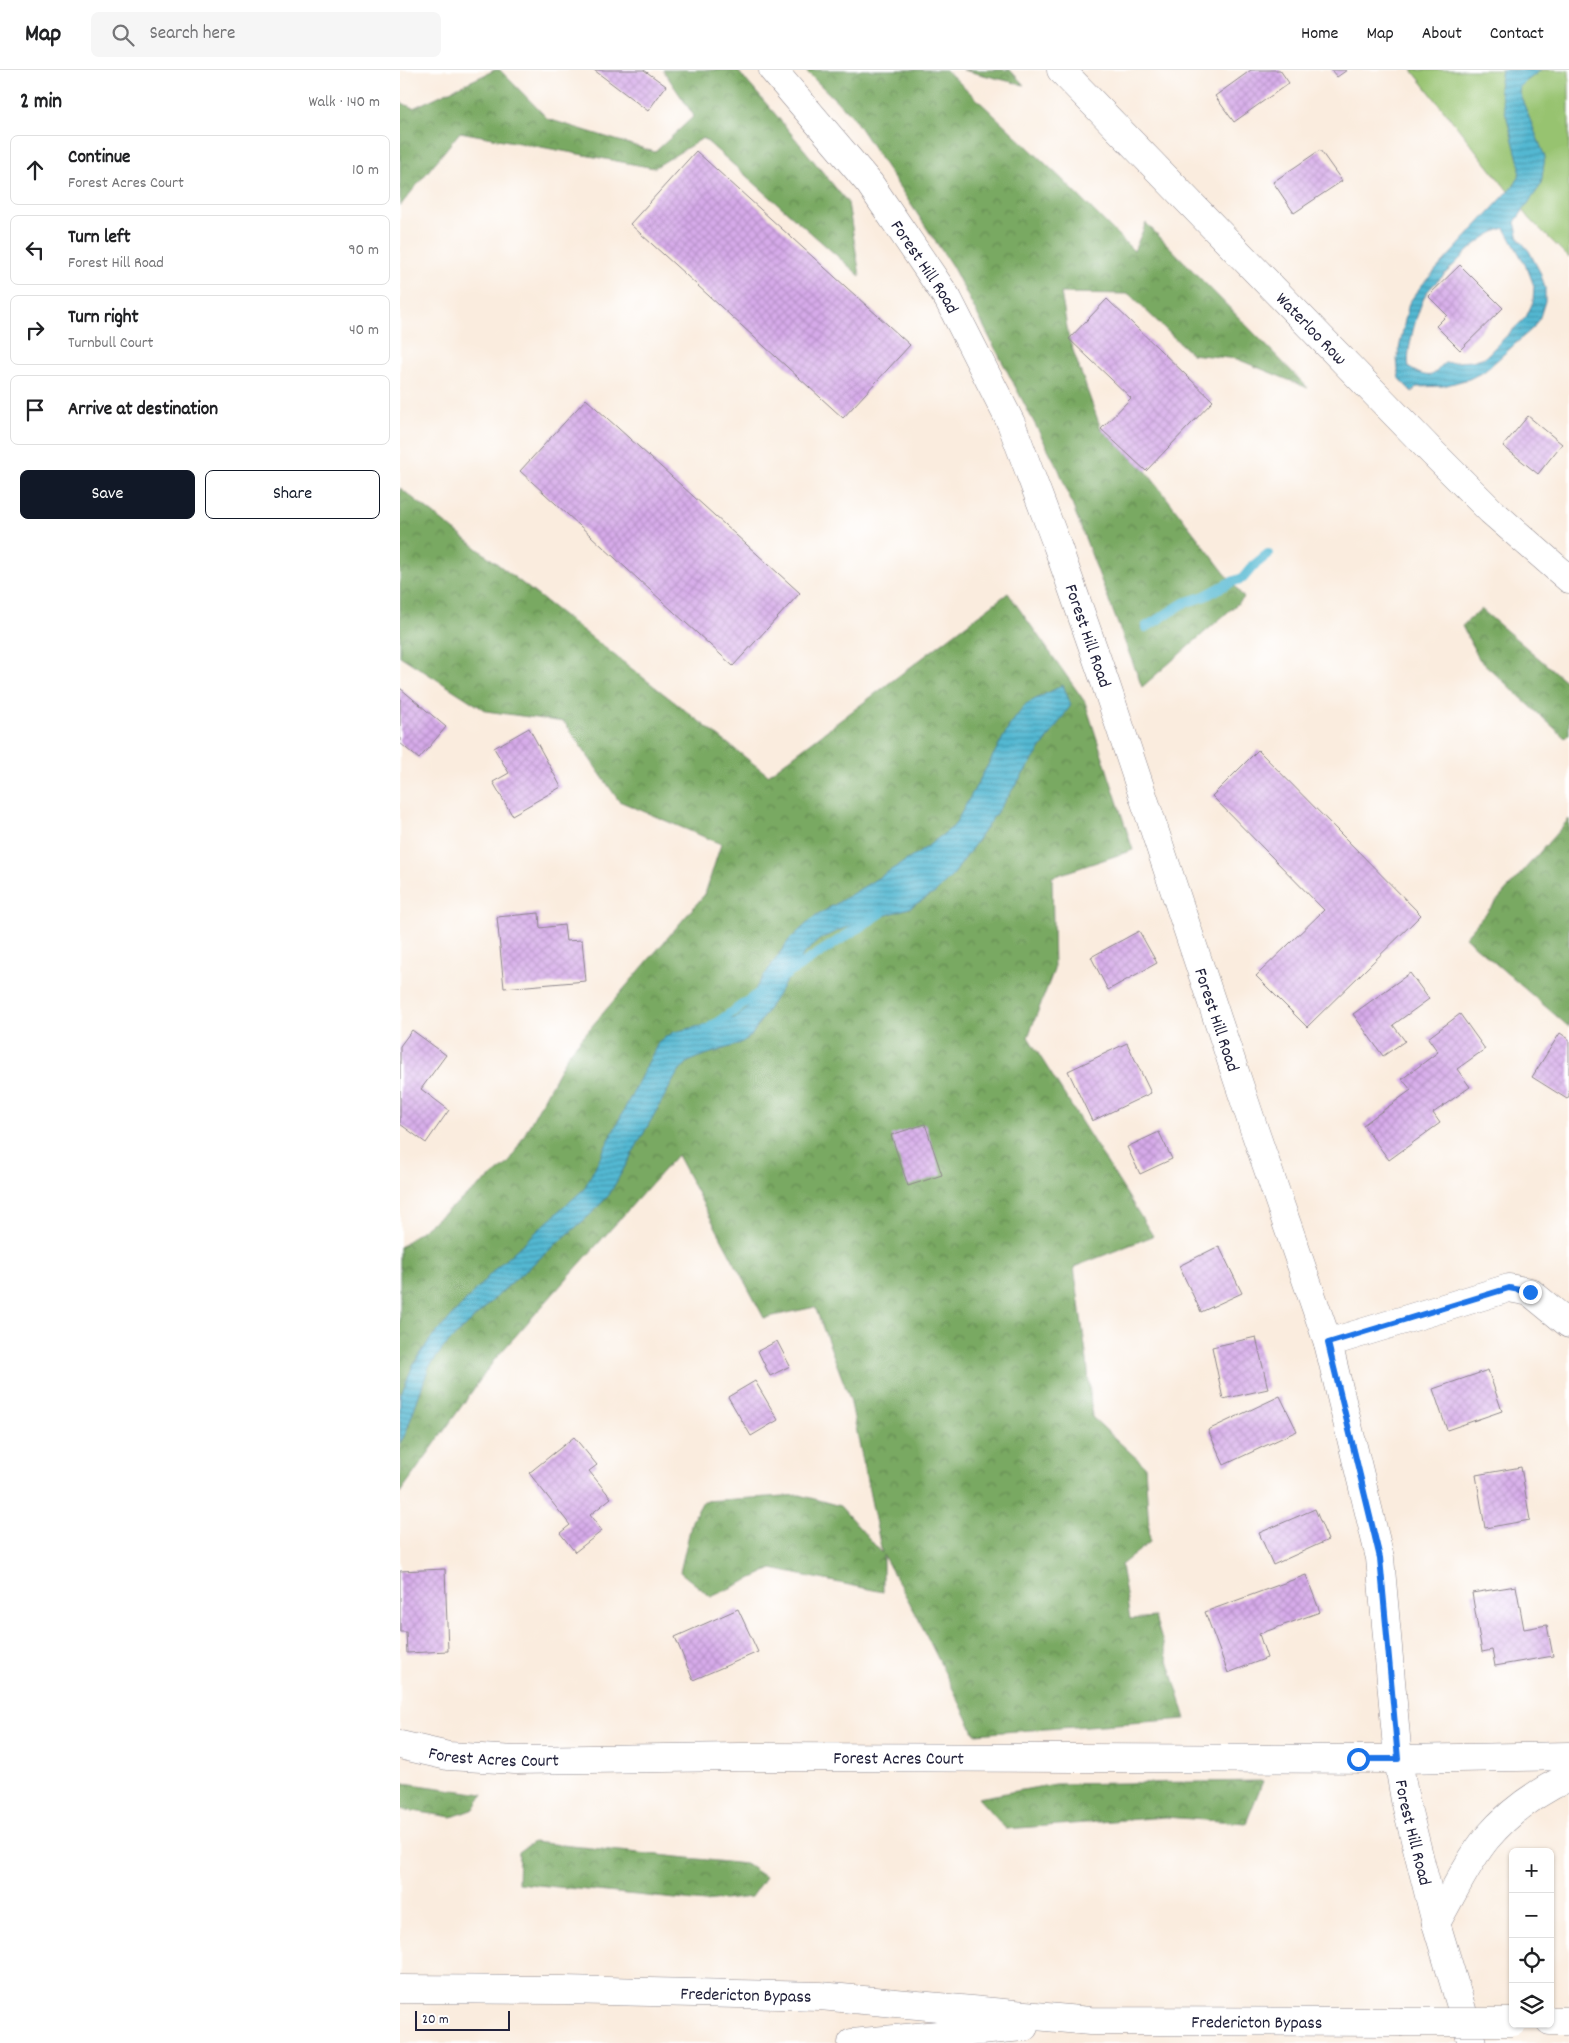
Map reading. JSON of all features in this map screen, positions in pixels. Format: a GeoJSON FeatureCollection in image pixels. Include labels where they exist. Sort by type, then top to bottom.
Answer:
{"type":"FeatureCollection","features":[{"type":"Feature","properties":{"kind":"main road","name":"Forest Hill Road"},"geometry":{"type":"LineString","coordinates":[[773,70],[870,184],[948,299],[1011,423],[1106,685],[1253,1126],[1328,1343],[1380,1558],[1398,1759],[1405,1800],[1436,1923],[1472,2043]]}},
{"type":"Feature","properties":{"kind":"main road","name":"Waterloo Row"},"geometry":{"type":"LineString","coordinates":[[1061,70],[1491,511],[1569,578]]}},
{"type":"Feature","properties":{"kind":"main road"},"geometry":{"type":"LineString","coordinates":[[1328,1343],[1509,1288],[1530,1292],[1569,1324]]}},
{"type":"Feature","properties":{"kind":"main road","name":"Forest Acres Court"},"geometry":{"type":"LineString","coordinates":[[400,1745],[448,1756],[515,1760],[739,1757],[1398,1759],[1569,1756]]}},
{"type":"Feature","properties":{"kind":"main road"},"geometry":{"type":"LineString","coordinates":[[1436,1923],[1487,1838],[1515,1811],[1548,1787],[1569,1777]]}},
{"type":"Feature","properties":{"kind":"main road","name":"Fredericton Bypass"},"geometry":{"type":"LineString","coordinates":[[400,1989],[563,1990],[820,1996],[1090,2021],[1509,2022]]}},
{"type":"Feature","properties":{"kind":"main road","name":"Fredericton Bypass"},"geometry":{"type":"LineString","coordinates":[[852,2043],[1090,2021]]}},
{"type":"Feature","properties":{"kind":"green space"},"geometry":{"type":"Polygon","coordinates":[[[495,70],[500,70],[548,119],[655,152],[694,116],[663,70],[737,70],[848,203],[860,276],[703,138],[654,168],[460,132],[400,206],[400,102],[413,108],[495,70]]]}},
{"type":"Feature","properties":{"kind":"green space"},"geometry":{"type":"Polygon","coordinates":[[[805,70],[946,70],[1065,182],[1134,251],[1146,223],[1308,388],[1237,359],[1191,354],[1129,294],[1061,293],[1069,339],[1101,429],[1146,471],[1244,598],[1142,687],[1059,470],[952,266],[852,116],[805,70]]]}},
{"type":"Feature","properties":{"kind":"green space"},"geometry":{"type":"Polygon","coordinates":[[[963,70],[1010,70],[1024,85],[963,70]]]}},
{"type":"Feature","properties":{"kind":"green space"},"geometry":{"type":"Polygon","coordinates":[[[1412,70],[1569,70],[1569,258],[1531,220],[1412,70]]]}},
{"type":"Feature","properties":{"kind":"green space"},"geometry":{"type":"Polygon","coordinates":[[[400,488],[768,775],[1008,593],[1085,702],[1133,850],[1052,877],[1054,970],[1028,1037],[1153,1236],[1074,1267],[1087,1360],[1092,1417],[1145,1466],[1150,1542],[1121,1565],[1130,1619],[1155,1617],[1186,1719],[975,1734],[916,1614],[883,1555],[883,1592],[772,1569],[711,1597],[680,1572],[692,1521],[703,1501],[800,1495],[840,1506],[882,1553],[850,1399],[815,1307],[764,1318],[677,1155],[495,1359],[400,1493],[400,1247],[509,1163],[568,1054],[705,894],[721,844],[619,801],[564,722],[486,711],[400,656],[400,488]]]}},
{"type":"Feature","properties":{"kind":"green space"},"geometry":{"type":"Polygon","coordinates":[[[1481,609],[1569,684],[1569,734],[1565,738],[1479,659],[1462,626],[1481,609]]]}},
{"type":"Feature","properties":{"kind":"green space"},"geometry":{"type":"Polygon","coordinates":[[[1569,819],[1569,1027],[1465,937],[1569,819]]]}},
{"type":"Feature","properties":{"kind":"green space"},"geometry":{"type":"Polygon","coordinates":[[[400,1781],[483,1794],[474,1809],[452,1817],[400,1809],[400,1781]]]}},
{"type":"Feature","properties":{"kind":"green space"},"geometry":{"type":"Polygon","coordinates":[[[1263,1781],[1246,1823],[1165,1817],[1006,1829],[978,1798],[1055,1784],[1263,1781]]]}},
{"type":"Feature","properties":{"kind":"green space"},"geometry":{"type":"Polygon","coordinates":[[[533,1842],[746,1864],[765,1877],[751,1897],[705,1902],[518,1883],[519,1852],[533,1842]]]}},
{"type":"Feature","properties":{"kind":"water"},"geometry":{"type":"Polygon","coordinates":[[[1502,70],[1541,70],[1520,86],[1519,92],[1545,157],[1541,185],[1515,222],[1519,239],[1529,251],[1540,272],[1545,288],[1545,301],[1540,317],[1533,328],[1485,371],[1469,379],[1443,386],[1417,387],[1412,392],[1399,379],[1397,359],[1409,303],[1421,286],[1515,184],[1519,177],[1520,167],[1499,88],[1502,70]],[[1505,228],[1487,236],[1471,248],[1426,294],[1419,309],[1413,331],[1408,361],[1409,368],[1422,374],[1430,375],[1445,363],[1472,361],[1485,357],[1526,317],[1533,302],[1534,286],[1528,270],[1505,228]]]}},
{"type":"Feature","properties":{"kind":"water"},"geometry":{"type":"Polygon","coordinates":[[[1063,685],[1071,705],[954,874],[935,893],[909,908],[842,929],[820,939],[803,955],[751,1036],[739,1044],[688,1062],[677,1074],[609,1195],[590,1215],[511,1283],[444,1347],[429,1367],[405,1435],[400,1443],[400,1397],[413,1365],[429,1341],[497,1267],[584,1189],[659,1041],[674,1032],[735,1018],[747,1009],[757,986],[789,940],[813,918],[920,852],[954,826],[1010,725],[1026,704],[1063,685]]]}},
{"type":"Feature","properties":{"kind":"building"},"geometry":{"type":"Polygon","coordinates":[[[594,70],[644,70],[666,86],[648,111],[594,70]]]}},
{"type":"Feature","properties":{"kind":"building"},"geometry":{"type":"Polygon","coordinates":[[[1251,70],[1280,70],[1289,83],[1234,122],[1215,96],[1251,70]]]}},
{"type":"Feature","properties":{"kind":"building"},"geometry":{"type":"Polygon","coordinates":[[[1331,70],[1347,70],[1337,77],[1331,70]]]}},
{"type":"Feature","properties":{"kind":"building"},"geometry":{"type":"Polygon","coordinates":[[[1320,150],[1342,181],[1294,213],[1273,182],[1320,150]]]}},
{"type":"Feature","properties":{"kind":"building"},"geometry":{"type":"Polygon","coordinates":[[[696,151],[910,345],[843,418],[630,224],[696,151]]]}},
{"type":"Feature","properties":{"kind":"building"},"geometry":{"type":"Polygon","coordinates":[[[1460,265],[1503,308],[1460,350],[1436,326],[1447,315],[1428,296],[1460,265]]]}},
{"type":"Feature","properties":{"kind":"building"},"geometry":{"type":"Polygon","coordinates":[[[1107,299],[1213,401],[1146,471],[1101,429],[1131,398],[1069,339],[1107,299]]]}},
{"type":"Feature","properties":{"kind":"building"},"geometry":{"type":"Polygon","coordinates":[[[586,399],[800,593],[733,666],[520,471],[586,399]]]}},
{"type":"Feature","properties":{"kind":"building"},"geometry":{"type":"Polygon","coordinates":[[[1528,416],[1562,444],[1538,474],[1503,446],[1528,416]]]}},
{"type":"Feature","properties":{"kind":"building"},"geometry":{"type":"Polygon","coordinates":[[[400,688],[446,727],[419,759],[400,743],[400,688]]]}},
{"type":"Feature","properties":{"kind":"building"},"geometry":{"type":"Polygon","coordinates":[[[529,728],[561,787],[512,815],[493,782],[509,773],[494,748],[529,728]]]}},
{"type":"Feature","properties":{"kind":"building"},"geometry":{"type":"Polygon","coordinates":[[[1258,750],[1421,915],[1307,1027],[1256,976],[1324,910],[1212,796],[1258,750]]]}},
{"type":"Feature","properties":{"kind":"building"},"geometry":{"type":"Polygon","coordinates":[[[539,913],[540,928],[564,925],[566,941],[582,940],[586,981],[504,988],[497,917],[539,913]]]}},
{"type":"Feature","properties":{"kind":"building"},"geometry":{"type":"Polygon","coordinates":[[[1139,931],[1157,963],[1108,990],[1091,957],[1139,931]]]}},
{"type":"Feature","properties":{"kind":"building"},"geometry":{"type":"Polygon","coordinates":[[[1410,973],[1429,999],[1393,1025],[1405,1041],[1383,1056],[1353,1014],[1410,973]]]}},
{"type":"Feature","properties":{"kind":"building"},"geometry":{"type":"Polygon","coordinates":[[[1460,1014],[1485,1049],[1457,1069],[1470,1087],[1433,1113],[1440,1123],[1389,1160],[1363,1125],[1411,1090],[1402,1079],[1438,1052],[1428,1038],[1460,1014]]]}},
{"type":"Feature","properties":{"kind":"building"},"geometry":{"type":"Polygon","coordinates":[[[412,1030],[446,1055],[421,1089],[449,1110],[426,1143],[400,1124],[400,1046],[412,1030]]]}},
{"type":"Feature","properties":{"kind":"building"},"geometry":{"type":"Polygon","coordinates":[[[1560,1033],[1569,1039],[1569,1096],[1567,1099],[1532,1077],[1560,1033]]]}},
{"type":"Feature","properties":{"kind":"building"},"geometry":{"type":"Polygon","coordinates":[[[1127,1043],[1151,1093],[1092,1121],[1068,1071],[1127,1043]]]}},
{"type":"Feature","properties":{"kind":"building"},"geometry":{"type":"Polygon","coordinates":[[[925,1124],[942,1175],[908,1186],[891,1135],[925,1124]]]}},
{"type":"Feature","properties":{"kind":"building"},"geometry":{"type":"Polygon","coordinates":[[[1159,1132],[1172,1159],[1140,1174],[1127,1147],[1159,1132]]]}},
{"type":"Feature","properties":{"kind":"building"},"geometry":{"type":"Polygon","coordinates":[[[1219,1246],[1242,1293],[1201,1312],[1179,1266],[1219,1246]]]}},
{"type":"Feature","properties":{"kind":"building"},"geometry":{"type":"Polygon","coordinates":[[[1256,1337],[1268,1389],[1223,1399],[1212,1347],[1256,1337]]]}},
{"type":"Feature","properties":{"kind":"building"},"geometry":{"type":"Polygon","coordinates":[[[777,1341],[790,1366],[770,1376],[758,1351],[777,1341]]]}},
{"type":"Feature","properties":{"kind":"building"},"geometry":{"type":"Polygon","coordinates":[[[1488,1370],[1502,1411],[1447,1430],[1433,1389],[1488,1370]]]}},
{"type":"Feature","properties":{"kind":"building"},"geometry":{"type":"Polygon","coordinates":[[[755,1381],[778,1420],[751,1436],[728,1397],[755,1381]]]}},
{"type":"Feature","properties":{"kind":"building"},"geometry":{"type":"Polygon","coordinates":[[[1280,1396],[1297,1431],[1224,1465],[1208,1430],[1280,1396]]]}},
{"type":"Feature","properties":{"kind":"building"},"geometry":{"type":"Polygon","coordinates":[[[574,1437],[597,1465],[589,1471],[611,1498],[590,1515],[602,1531],[575,1552],[560,1533],[570,1525],[529,1473],[574,1437]]]}},
{"type":"Feature","properties":{"kind":"building"},"geometry":{"type":"Polygon","coordinates":[[[1521,1467],[1530,1520],[1485,1528],[1476,1475],[1521,1467]]]}},
{"type":"Feature","properties":{"kind":"building"},"geometry":{"type":"Polygon","coordinates":[[[1315,1509],[1328,1540],[1273,1565],[1259,1533],[1315,1509]]]}},
{"type":"Feature","properties":{"kind":"building"},"geometry":{"type":"Polygon","coordinates":[[[445,1569],[448,1651],[407,1653],[406,1632],[400,1632],[400,1571],[445,1569]]]}},
{"type":"Feature","properties":{"kind":"building"},"geometry":{"type":"Polygon","coordinates":[[[1306,1575],[1320,1612],[1259,1634],[1267,1658],[1228,1673],[1205,1612],[1306,1575]]]}},
{"type":"Feature","properties":{"kind":"building"},"geometry":{"type":"Polygon","coordinates":[[[1516,1586],[1524,1629],[1547,1625],[1553,1656],[1495,1666],[1492,1650],[1482,1652],[1472,1593],[1516,1586]]]}},
{"type":"Feature","properties":{"kind":"building"},"geometry":{"type":"Polygon","coordinates":[[[738,1609],[758,1652],[693,1680],[675,1637],[738,1609]]]}},
{"type":"Feature","properties":{"kind":"waterway"},"geometry":{"type":"LineString","coordinates":[[1146,627],[1184,603],[1205,596],[1243,578],[1253,566],[1268,554]]}},
{"type":"Feature","properties":{"kind":"waterway"},"geometry":{"type":"LineString","coordinates":[[784,976],[881,913]]}},
{"type":"Feature","properties":{"kind":"waterway"},"geometry":{"type":"LineString","coordinates":[[708,1029],[762,991]]}},
{"type":"Feature","properties":{"kind":"route"},"geometry":{"type":"LineString","coordinates":[[1358,1759],[1398,1759],[1380,1558],[1328,1343],[1509,1288],[1530,1292]]}}]}
